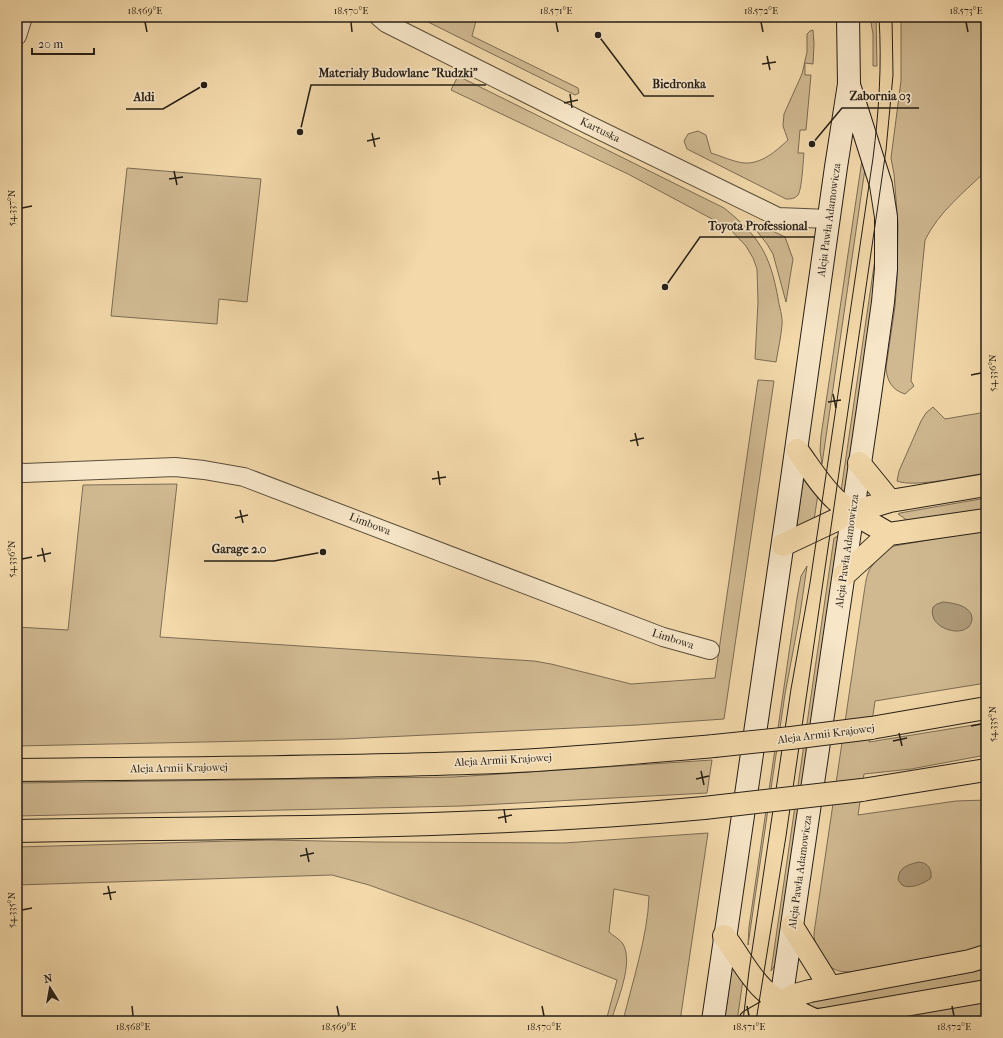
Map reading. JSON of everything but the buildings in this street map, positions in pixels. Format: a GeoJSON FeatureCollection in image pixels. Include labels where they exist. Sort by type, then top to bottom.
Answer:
{"type":"FeatureCollection","features":[{"type":"Feature","properties":{"kind":"main road","name":"Aleja Pawła Adamowicza"},"geometry":{"type":"LineString","coordinates":[[713,1021],[724,936],[797,450],[849,84],[848,17]]}},
{"type":"Feature","properties":{"kind":"main road","name":"Aleja Pawła Adamowicza"},"geometry":{"type":"LineString","coordinates":[[779,1012],[844,575],[883,302],[886,269],[886,217],[881,185],[849,84]]}},
{"type":"Feature","properties":{"kind":"main road"},"geometry":{"type":"LineString","coordinates":[[797,450],[835,499],[889,534]]}},
{"type":"Feature","properties":{"kind":"main road"},"geometry":{"type":"LineString","coordinates":[[859,463],[890,501]]}},
{"type":"Feature","properties":{"kind":"main road"},"geometry":{"type":"LineString","coordinates":[[783,544],[853,512],[890,501],[986,485]]}},
{"type":"Feature","properties":{"kind":"main road"},"geometry":{"type":"LineString","coordinates":[[844,575],[889,534],[986,520]]}},
{"type":"Feature","properties":{"kind":"main road","name":"Aleja Armii Krajowej"},"geometry":{"type":"LineString","coordinates":[[17,770],[498,762],[714,746],[791,738],[871,728],[986,708]]}},
{"type":"Feature","properties":{"kind":"main road"},"geometry":{"type":"LineString","coordinates":[[17,831],[408,824],[555,818],[704,808],[862,790],[983,774]]}},
{"type":"Feature","properties":{"kind":"main road"},"geometry":{"type":"LineString","coordinates":[[792,926],[830,987]]}},
{"type":"Feature","properties":{"kind":"main road"},"geometry":{"type":"LineString","coordinates":[[724,936],[779,1012],[813,1021],[986,991]]}},
{"type":"Feature","properties":{"kind":"main road"},"geometry":{"type":"LineString","coordinates":[[750,1021],[779,1012],[795,995],[970,961],[986,956]]}},
{"type":"Feature","properties":{"kind":"street"},"geometry":{"type":"LineString","coordinates":[[17,36],[23,17]]}},
{"type":"Feature","properties":{"kind":"street","name":"Kartuska"},"geometry":{"type":"LineString","coordinates":[[379,17],[386,23],[589,125],[778,217],[829,219]]}},
{"type":"Feature","properties":{"kind":"street","name":"Limbowa"},"geometry":{"type":"LineString","coordinates":[[17,472],[24,473],[175,467],[244,476],[649,631],[710,650]]}},
{"type":"Feature","properties":{"kind":"shaded area"},"geometry":{"type":"Polygon","coordinates":[[[418,17],[477,17],[472,36],[578,88],[579,93],[575,95],[418,17]]]}},
{"type":"Feature","properties":{"kind":"shaded area"},"geometry":{"type":"Polygon","coordinates":[[[870,17],[876,17],[877,66],[873,66],[873,34],[870,17]]]}},
{"type":"Feature","properties":{"kind":"shaded area"},"geometry":{"type":"Polygon","coordinates":[[[901,17],[986,17],[986,171],[944,212],[930,230],[925,240],[911,381],[914,386],[905,394],[897,390],[891,384],[886,368],[895,306],[897,279],[898,225],[894,174],[891,158],[901,81],[901,17]]]}},
{"type":"Feature","properties":{"kind":"shaded area"},"geometry":{"type":"Polygon","coordinates":[[[813,30],[813,64],[805,63],[805,75],[811,75],[806,130],[800,130],[798,153],[804,153],[802,175],[797,196],[786,199],[687,149],[684,141],[688,134],[698,131],[706,135],[711,153],[744,163],[751,163],[768,156],[788,140],[783,126],[784,114],[802,74],[807,52],[807,34],[813,30]]]}},
{"type":"Feature","properties":{"kind":"shaded area"},"geometry":{"type":"Polygon","coordinates":[[[458,76],[724,208],[736,218],[754,237],[761,247],[767,258],[775,283],[782,322],[776,362],[755,359],[758,302],[757,269],[746,246],[729,228],[628,174],[451,90],[458,76]]]}},
{"type":"Feature","properties":{"kind":"shaded area"},"geometry":{"type":"Polygon","coordinates":[[[862,160],[866,162],[822,464],[820,451],[821,436],[862,160]]]}},
{"type":"Feature","properties":{"kind":"shaded area"},"geometry":{"type":"Polygon","coordinates":[[[127,168],[261,179],[247,302],[219,299],[217,324],[111,316],[127,168]]]}},
{"type":"Feature","properties":{"kind":"shaded area"},"geometry":{"type":"Polygon","coordinates":[[[750,220],[785,237],[793,259],[786,302],[773,254],[749,221],[750,220]]]}},
{"type":"Feature","properties":{"kind":"shaded area"},"geometry":{"type":"Polygon","coordinates":[[[875,259],[872,303],[844,499],[840,498],[875,259]]]}},
{"type":"Feature","properties":{"kind":"shaded area"},"geometry":{"type":"Polygon","coordinates":[[[758,380],[774,381],[724,719],[637,725],[343,739],[17,746],[17,627],[68,630],[83,485],[177,484],[160,637],[534,661],[631,684],[715,678],[758,380]]]}},
{"type":"Feature","properties":{"kind":"shaded area"},"geometry":{"type":"Polygon","coordinates":[[[933,407],[945,419],[986,412],[986,473],[927,482],[905,483],[897,481],[899,471],[921,421],[926,413],[933,407]]]}},
{"type":"Feature","properties":{"kind":"shaded area"},"geometry":{"type":"Polygon","coordinates":[[[804,473],[818,494],[814,520],[796,531],[804,473]]]}},
{"type":"Feature","properties":{"kind":"shaded area"},"geometry":{"type":"Polygon","coordinates":[[[986,498],[986,510],[908,521],[898,514],[900,513],[986,498]]]}},
{"type":"Feature","properties":{"kind":"shaded area"},"geometry":{"type":"Polygon","coordinates":[[[986,530],[986,683],[875,701],[869,742],[986,723],[986,755],[911,769],[864,774],[858,815],[956,801],[986,800],[986,947],[853,972],[838,971],[828,964],[821,954],[815,942],[814,933],[868,572],[887,550],[894,546],[986,530]]]}},
{"type":"Feature","properties":{"kind":"shaded area"},"geometry":{"type":"Polygon","coordinates":[[[838,536],[776,964],[771,971],[834,538],[838,536]]]}},
{"type":"Feature","properties":{"kind":"shaded area"},"geometry":{"type":"Polygon","coordinates":[[[807,566],[800,614],[785,694],[748,945],[749,927],[797,598],[801,576],[807,566]]]}},
{"type":"Feature","properties":{"kind":"shaded area"},"geometry":{"type":"Polygon","coordinates":[[[943,602],[952,603],[966,608],[971,615],[972,620],[969,627],[963,630],[954,631],[944,628],[936,623],[932,612],[933,607],[943,602]]]}},
{"type":"Feature","properties":{"kind":"shaded area"},"geometry":{"type":"Polygon","coordinates":[[[712,760],[707,793],[462,806],[17,816],[17,783],[454,777],[712,760]]]}},
{"type":"Feature","properties":{"kind":"shaded area"},"geometry":{"type":"Polygon","coordinates":[[[708,833],[680,1021],[623,1021],[643,943],[649,896],[614,889],[609,932],[623,944],[627,961],[626,971],[611,1021],[606,1021],[617,980],[468,921],[369,885],[332,875],[17,885],[17,847],[269,840],[564,843],[708,833]]]}},
{"type":"Feature","properties":{"kind":"shaded area"},"geometry":{"type":"Polygon","coordinates":[[[919,862],[929,867],[931,878],[921,884],[909,887],[902,885],[898,880],[902,869],[919,862]]]}},
{"type":"Feature","properties":{"kind":"shaded area"},"geometry":{"type":"Polygon","coordinates":[[[733,960],[743,980],[737,1021],[724,1021],[733,960]]]}},
{"type":"Feature","properties":{"kind":"shaded area"},"geometry":{"type":"Polygon","coordinates":[[[986,969],[986,981],[824,1008],[809,1008],[796,1003],[986,969]]]}},
{"type":"Feature","properties":{"kind":"shaded area"},"geometry":{"type":"Polygon","coordinates":[[[986,1002],[986,1021],[867,1021],[986,1002]]]}},
{"type":"Feature","properties":{"kind":"tram line"},"geometry":{"type":"LineString","coordinates":[[743,1021],[749,971],[791,689],[810,583],[873,158],[879,88],[879,17]]}},
{"type":"Feature","properties":{"kind":"tram line"},"geometry":{"type":"LineString","coordinates":[[756,1021],[786,836],[886,150],[893,75],[892,17]]}},
{"type":"Feature","properties":{"kind":"place","name":"Biedronka"},"geometry":{"type":"Point","coordinates":[598,35]}},
{"type":"Feature","properties":{"kind":"place","name":"Aldi"},"geometry":{"type":"Point","coordinates":[204,85]}},
{"type":"Feature","properties":{"kind":"place","name":"Materiały Budowlane \"Rudzki\""},"geometry":{"type":"Point","coordinates":[300,132]}},
{"type":"Feature","properties":{"kind":"place","name":"Zabornia 03"},"geometry":{"type":"Point","coordinates":[812,144]}},
{"type":"Feature","properties":{"kind":"place","name":"Toyota Professional"},"geometry":{"type":"Point","coordinates":[665,287]}},
{"type":"Feature","properties":{"kind":"place","name":"Garage 2.0"},"geometry":{"type":"Point","coordinates":[323,552]}}]}
